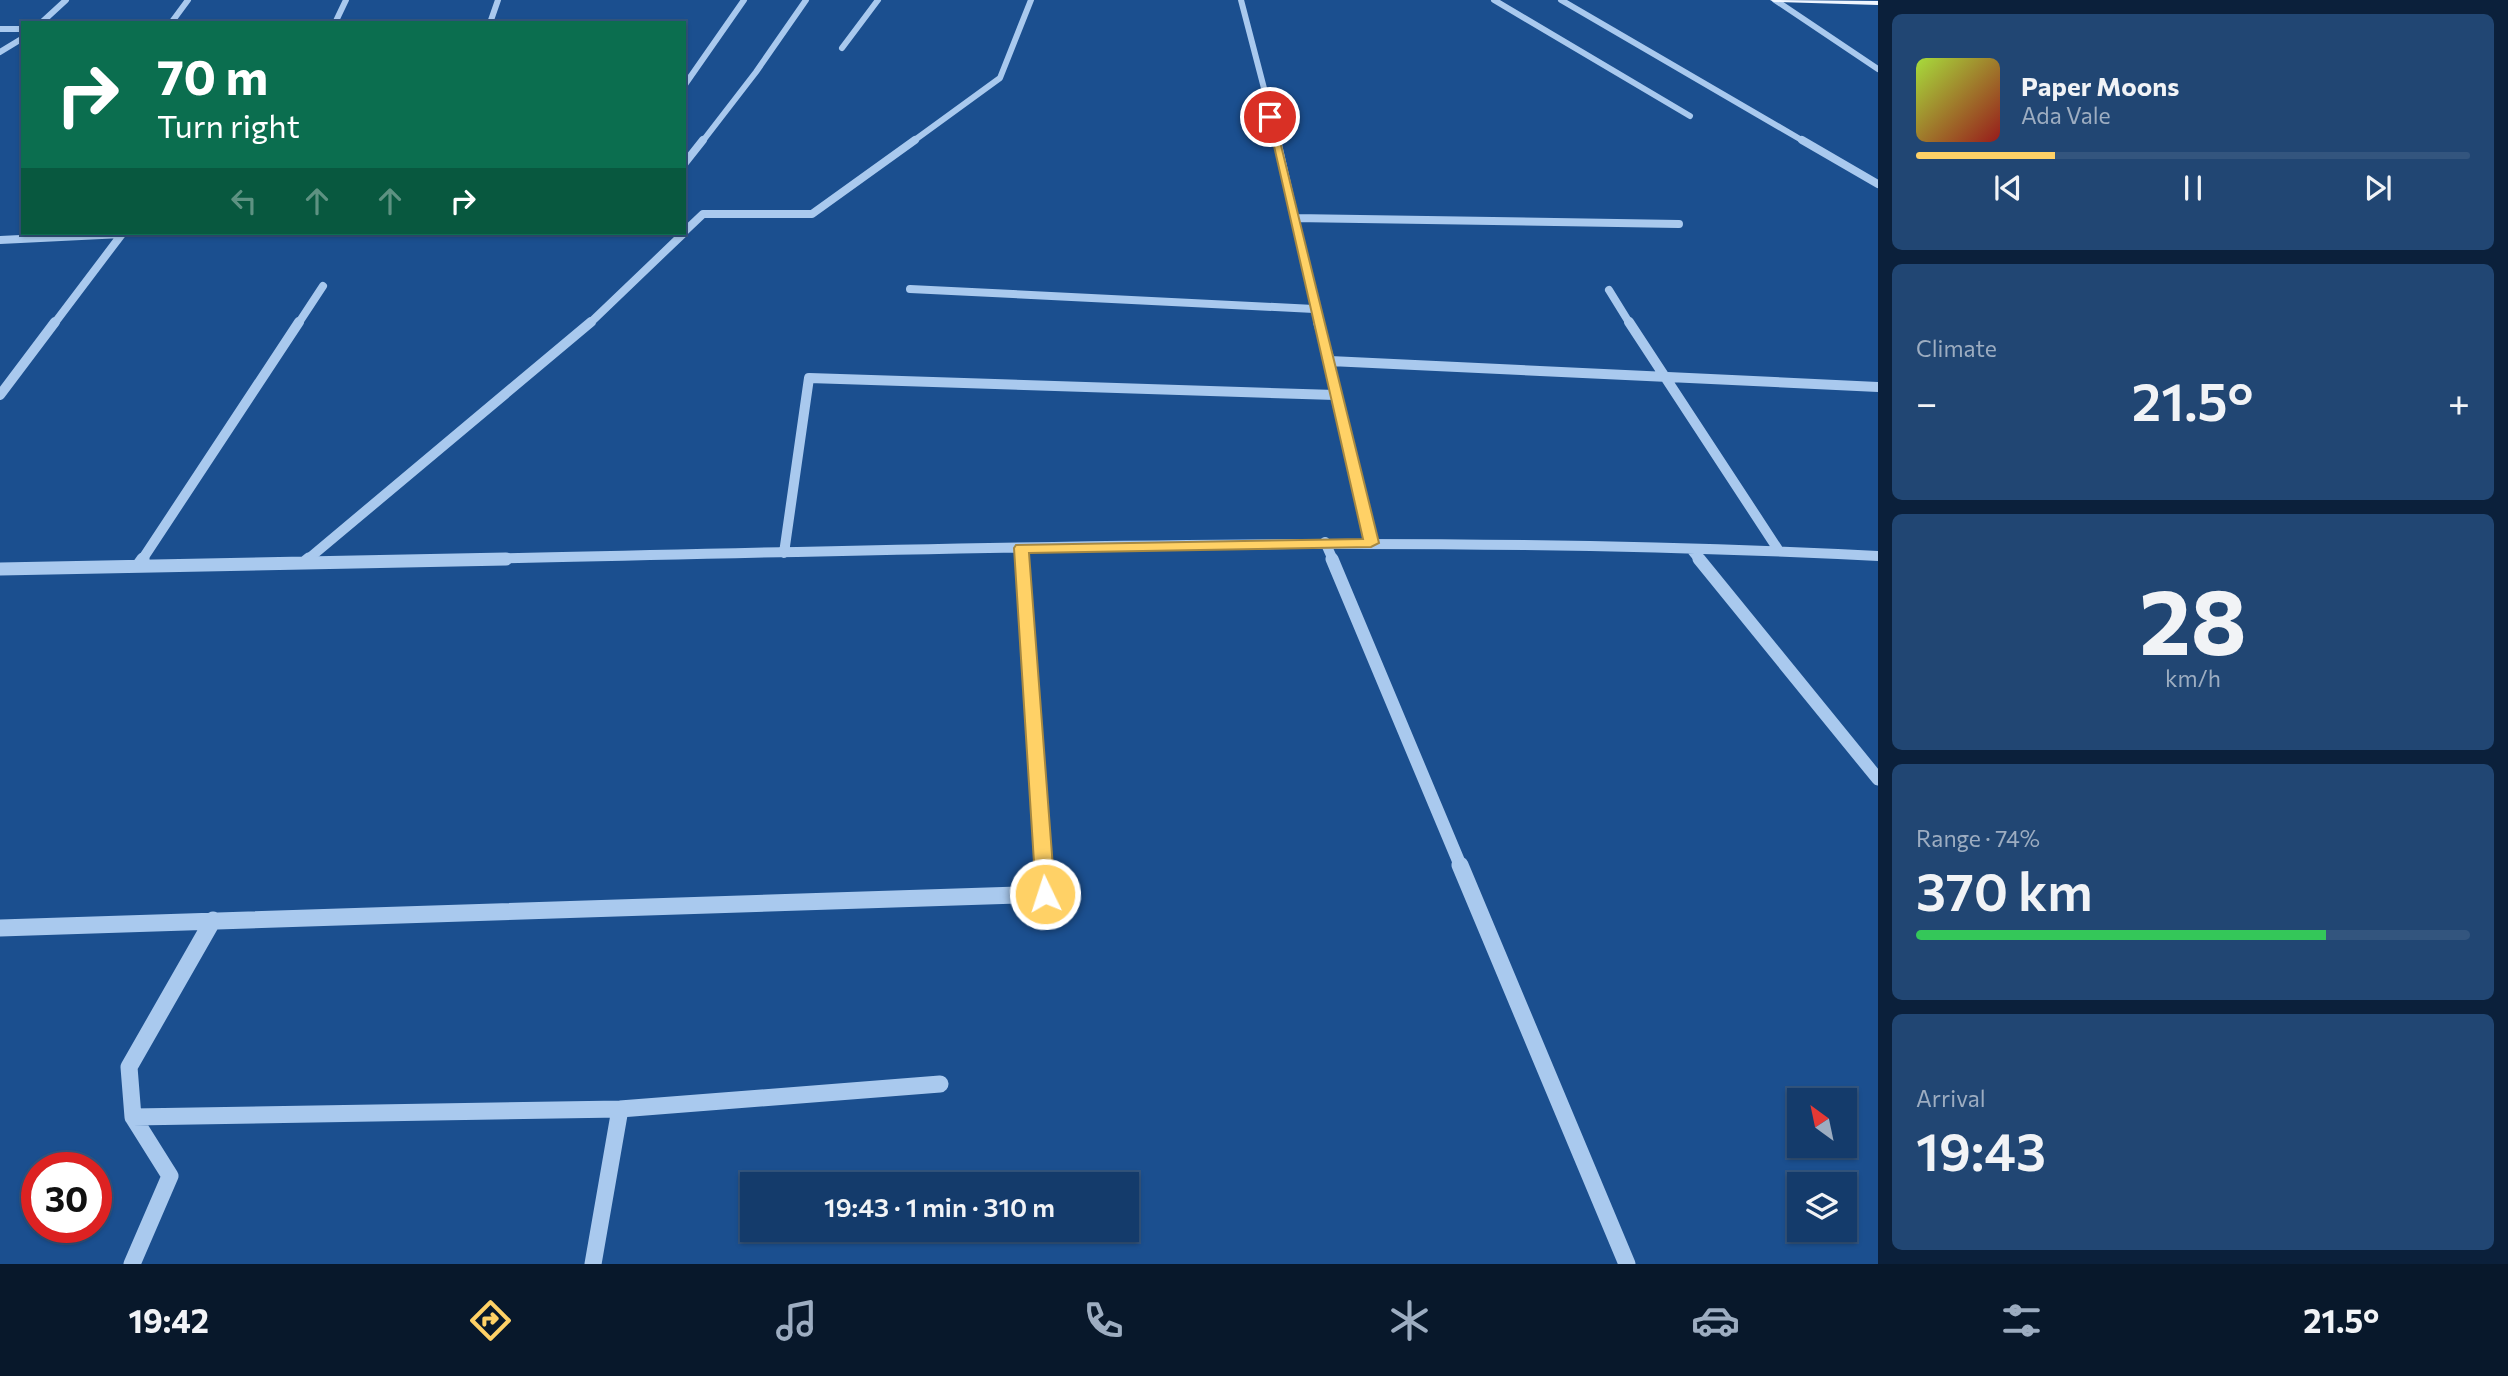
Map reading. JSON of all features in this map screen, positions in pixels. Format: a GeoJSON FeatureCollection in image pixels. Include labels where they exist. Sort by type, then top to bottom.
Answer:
{"type":"FeatureCollection","features":[{"type":"Feature","properties":{"kind":"main road"},"geometry":{"type":"LineString","coordinates":[[1775,0],[1878,2]]}},
{"type":"Feature","properties":{"kind":"street"},"geometry":{"type":"LineString","coordinates":[[43,21],[66,0]]}},
{"type":"Feature","properties":{"kind":"street"},"geometry":{"type":"LineString","coordinates":[[172,21],[188,0]]}},
{"type":"Feature","properties":{"kind":"street"},"geometry":{"type":"LineString","coordinates":[[336,21],[346,0]]}},
{"type":"Feature","properties":{"kind":"street"},"geometry":{"type":"LineString","coordinates":[[491,21],[498,0]]}},
{"type":"Feature","properties":{"kind":"street"},"geometry":{"type":"LineString","coordinates":[[686,83],[744,0]]}},
{"type":"Feature","properties":{"kind":"street"},"geometry":{"type":"LineString","coordinates":[[686,161],[756,72],[806,0]]}},
{"type":"Feature","properties":{"kind":"street"},"geometry":{"type":"LineString","coordinates":[[842,48],[878,0]]}},
{"type":"Feature","properties":{"kind":"street"},"geometry":{"type":"LineString","coordinates":[[686,230],[703,214],[812,214],[1000,78],[1031,0]]}},
{"type":"Feature","properties":{"kind":"street"},"geometry":{"type":"LineString","coordinates":[[1241,0],[1281,154],[1314,309],[1330,361],[1335,395],[1371,543]]}},
{"type":"Feature","properties":{"kind":"street"},"geometry":{"type":"LineString","coordinates":[[1494,0],[1690,116]]}},
{"type":"Feature","properties":{"kind":"street"},"geometry":{"type":"LineString","coordinates":[[1561,0],[1878,184]]}},
{"type":"Feature","properties":{"kind":"street"},"geometry":{"type":"LineString","coordinates":[[1775,0],[1878,68]]}},
{"type":"Feature","properties":{"kind":"street"},"geometry":{"type":"LineString","coordinates":[[0,29],[21,29]]}},
{"type":"Feature","properties":{"kind":"street"},"geometry":{"type":"LineString","coordinates":[[0,44],[20,41]]}},
{"type":"Feature","properties":{"kind":"street"},"geometry":{"type":"LineString","coordinates":[[0,52],[20,41]]}},
{"type":"Feature","properties":{"kind":"street"},"geometry":{"type":"LineString","coordinates":[[1294,218],[1679,224]]}},
{"type":"Feature","properties":{"kind":"street"},"geometry":{"type":"LineString","coordinates":[[0,240],[102,235]]}},
{"type":"Feature","properties":{"kind":"street"},"geometry":{"type":"LineString","coordinates":[[0,395],[121,235]]}},
{"type":"Feature","properties":{"kind":"street"},"geometry":{"type":"LineString","coordinates":[[304,564],[588,324],[681,235]]}},
{"type":"Feature","properties":{"kind":"street"},"geometry":{"type":"LineString","coordinates":[[138,566],[323,286]]}},
{"type":"Feature","properties":{"kind":"street"},"geometry":{"type":"LineString","coordinates":[[910,289],[1314,309]]}},
{"type":"Feature","properties":{"kind":"street"},"geometry":{"type":"LineString","coordinates":[[1609,290],[1661,375],[1779,551]]}},
{"type":"Feature","properties":{"kind":"street"},"geometry":{"type":"LineString","coordinates":[[1330,361],[1878,387]]}},
{"type":"Feature","properties":{"kind":"street"},"geometry":{"type":"LineString","coordinates":[[784,553],[809,378],[1335,395]]}},
{"type":"Feature","properties":{"kind":"street"},"geometry":{"type":"LineString","coordinates":[[0,569],[1325,542],[1779,551],[1878,556]]}},
{"type":"Feature","properties":{"kind":"street"},"geometry":{"type":"LineString","coordinates":[[1325,542],[1628,1264]]}},
{"type":"Feature","properties":{"kind":"street"},"geometry":{"type":"LineString","coordinates":[[0,928],[1045,894],[1021,548]]}},
{"type":"Feature","properties":{"kind":"street"},"geometry":{"type":"LineString","coordinates":[[1691,549],[1878,779]]}},
{"type":"Feature","properties":{"kind":"street"},"geometry":{"type":"LineString","coordinates":[[132,1264],[170,1176],[133,1116],[130,1067],[214,920]]}},
{"type":"Feature","properties":{"kind":"street"},"geometry":{"type":"LineString","coordinates":[[133,1116],[620,1109],[940,1084]]}},
{"type":"Feature","properties":{"kind":"street"},"geometry":{"type":"LineString","coordinates":[[593,1264],[620,1109]]}},
{"type":"Feature","properties":{"kind":"route"},"geometry":{"type":"LineString","coordinates":[[1045,894],[1021,548],[1371,543],[1335,395],[1330,361],[1314,309],[1281,154],[1270,117]]}}]}
